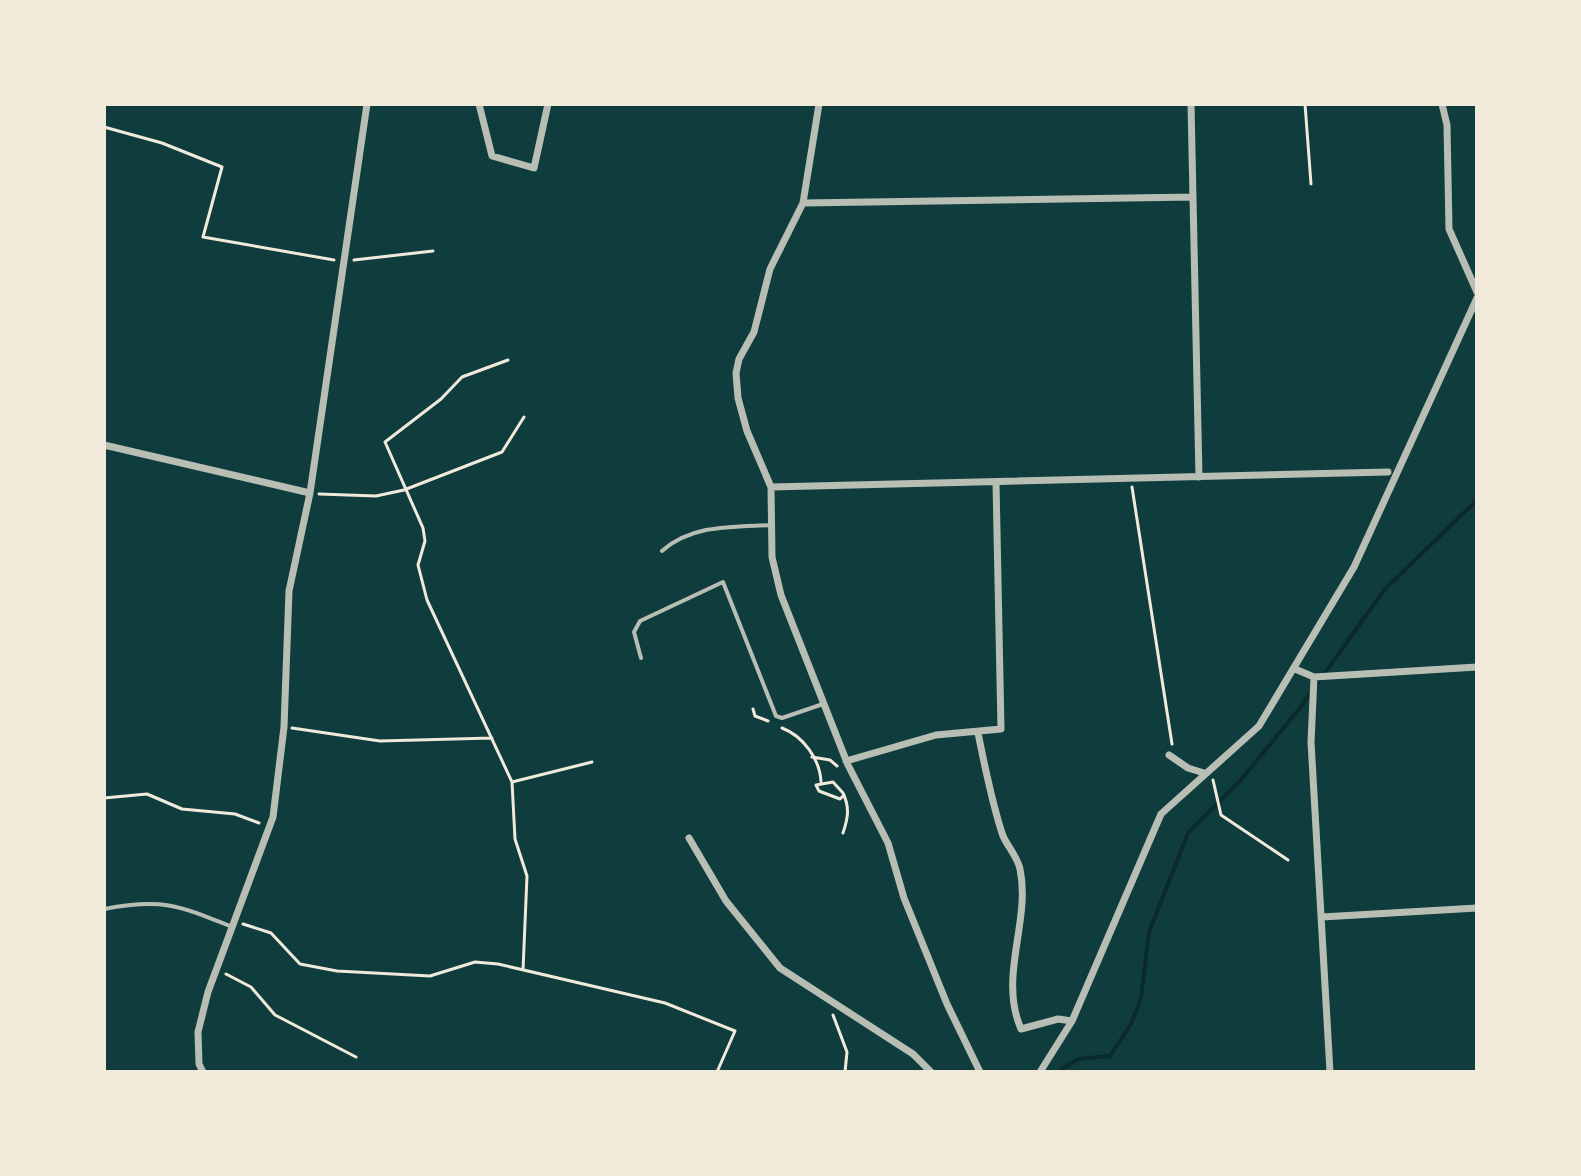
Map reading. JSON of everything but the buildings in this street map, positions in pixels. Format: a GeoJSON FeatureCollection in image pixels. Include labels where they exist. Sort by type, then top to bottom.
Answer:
{"type":"FeatureCollection","features":[{"type":"Feature","properties":{"kind":"street"},"geometry":{"type":"LineString","coordinates":[[203,1072],[199,1064],[198,1032],[215,970],[273,817],[284,727],[289,591],[310,493],[341,262],[367,104]]}},
{"type":"Feature","properties":{"kind":"street"},"geometry":{"type":"LineString","coordinates":[[479,104],[492,156],[534,168],[548,104]]}},
{"type":"Feature","properties":{"kind":"street"},"geometry":{"type":"LineString","coordinates":[[819,104],[803,203],[770,269],[754,332],[739,359],[736,373],[747,431],[771,487],[772,557],[781,595],[846,761],[883,831],[914,925],[980,1072]]}},
{"type":"Feature","properties":{"kind":"street"},"geometry":{"type":"LineString","coordinates":[[1191,104],[1199,477]]}},
{"type":"Feature","properties":{"kind":"street"},"geometry":{"type":"LineString","coordinates":[[1040,1072],[1072,1021],[1161,814],[1259,726],[1354,567],[1477,295],[1449,229],[1447,125],[1442,104]]}},
{"type":"Feature","properties":{"kind":"street"},"geometry":{"type":"LineString","coordinates":[[803,203],[1193,197]]}},
{"type":"Feature","properties":{"kind":"street"},"geometry":{"type":"LineString","coordinates":[[104,445],[310,493]]}},
{"type":"Feature","properties":{"kind":"street"},"geometry":{"type":"LineString","coordinates":[[771,487],[1388,472]]}},
{"type":"Feature","properties":{"kind":"street"},"geometry":{"type":"LineString","coordinates":[[846,761],[936,735],[1001,729],[996,482]]}},
{"type":"Feature","properties":{"kind":"street"},"geometry":{"type":"LineString","coordinates":[[1295,669],[1314,677],[1477,667]]}},
{"type":"Feature","properties":{"kind":"street"},"geometry":{"type":"LineString","coordinates":[[1314,677],[1311,742],[1330,1072]]}},
{"type":"Feature","properties":{"kind":"street"},"geometry":{"type":"LineString","coordinates":[[978,733],[1004,837],[1020,868],[1021,922],[1012,959],[1016,1018],[1021,1029],[1058,1019],[1072,1021]]}},
{"type":"Feature","properties":{"kind":"street"},"geometry":{"type":"LineString","coordinates":[[1172,757],[1188,768],[1206,771]]}},
{"type":"Feature","properties":{"kind":"street"},"geometry":{"type":"LineString","coordinates":[[689,838],[726,901],[780,968],[913,1054],[931,1072]]}},
{"type":"Feature","properties":{"kind":"street"},"geometry":{"type":"LineString","coordinates":[[1322,917],[1477,908]]}},
{"type":"Feature","properties":{"kind":"lane"},"geometry":{"type":"LineString","coordinates":[[662,551],[676,538],[698,531],[772,525]]}},
{"type":"Feature","properties":{"kind":"lane"},"geometry":{"type":"LineString","coordinates":[[641,658],[634,632],[640,621],[723,582],[776,716],[782,718],[824,703]]}},
{"type":"Feature","properties":{"kind":"lane"},"geometry":{"type":"LineString","coordinates":[[104,909],[159,902],[231,924]]}},
{"type":"Feature","properties":{"kind":"path"},"geometry":{"type":"LineString","coordinates":[[1305,104],[1311,184]]}},
{"type":"Feature","properties":{"kind":"path"},"geometry":{"type":"LineString","coordinates":[[104,127],[162,143],[222,167],[203,237],[341,262],[433,251]]}},
{"type":"Feature","properties":{"kind":"path"},"geometry":{"type":"LineString","coordinates":[[508,360],[462,377],[441,399],[385,442],[423,528],[425,541],[418,565],[427,600],[512,782],[515,839],[527,876],[523,970]]}},
{"type":"Feature","properties":{"kind":"path"},"geometry":{"type":"LineString","coordinates":[[310,493],[376,496],[404,490],[502,452],[524,417]]}},
{"type":"Feature","properties":{"kind":"path"},"geometry":{"type":"LineString","coordinates":[[1131,479],[1172,757]]}},
{"type":"Feature","properties":{"kind":"path"},"geometry":{"type":"LineString","coordinates":[[753,709],[755,716],[768,722]]}},
{"type":"Feature","properties":{"kind":"path"},"geometry":{"type":"LineString","coordinates":[[284,727],[380,741],[492,738]]}},
{"type":"Feature","properties":{"kind":"path"},"geometry":{"type":"LineString","coordinates":[[781,727],[798,734],[817,766],[821,782]]}},
{"type":"Feature","properties":{"kind":"path"},"geometry":{"type":"LineString","coordinates":[[512,782],[592,762]]}},
{"type":"Feature","properties":{"kind":"path"},"geometry":{"type":"LineString","coordinates":[[1206,771],[1221,815],[1288,860]]}},
{"type":"Feature","properties":{"kind":"path"},"geometry":{"type":"LineString","coordinates":[[843,833],[848,805],[844,795],[833,782],[816,785],[819,791],[840,799],[844,795]]}},
{"type":"Feature","properties":{"kind":"path"},"geometry":{"type":"LineString","coordinates":[[104,798],[147,794],[182,809],[235,814],[269,829]]}},
{"type":"Feature","properties":{"kind":"path"},"geometry":{"type":"LineString","coordinates":[[231,924],[271,933],[300,964],[337,971],[430,976],[475,962],[665,1003],[735,1031],[717,1072]]}},
{"type":"Feature","properties":{"kind":"path"},"geometry":{"type":"LineString","coordinates":[[215,970],[251,987],[275,1015],[356,1057]]}},
{"type":"Feature","properties":{"kind":"path"},"geometry":{"type":"LineString","coordinates":[[833,1002],[833,1017],[847,1052],[845,1072]]}},
{"type":"Feature","properties":{"kind":"waterway"},"geometry":{"type":"LineString","coordinates":[[1057,1072],[1078,1059],[1110,1056],[1131,1024],[1141,998],[1149,932],[1188,833],[1240,781],[1299,709],[1385,589],[1477,500]]}}]}
